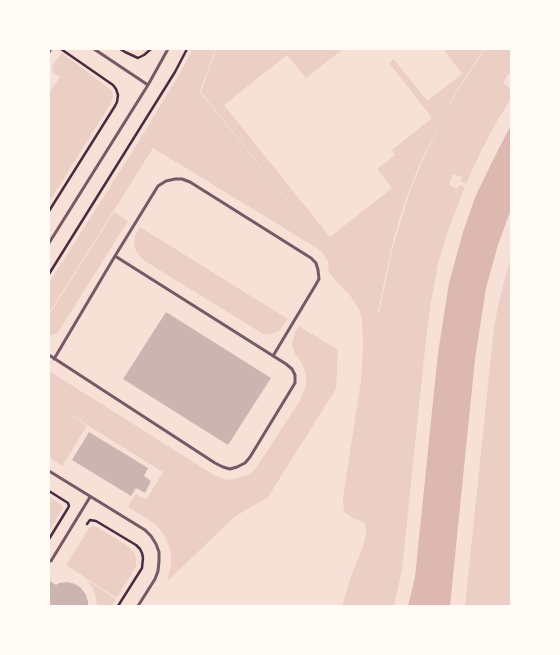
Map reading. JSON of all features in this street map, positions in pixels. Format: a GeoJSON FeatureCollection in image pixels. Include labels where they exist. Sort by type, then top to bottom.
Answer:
{"type":"FeatureCollection","features":[{"type":"Feature","properties":{"kind":"lane"},"geometry":{"type":"LineString","coordinates":[[94,49],[148,85]]}},
{"type":"Feature","properties":{"kind":"lane"},"geometry":{"type":"LineString","coordinates":[[49,243],[148,85],[168,49]]}},
{"type":"Feature","properties":{"kind":"lane"},"geometry":{"type":"LineString","coordinates":[[54,358],[158,186],[175,178],[190,182],[311,258],[316,263],[319,278],[273,356]]}},
{"type":"Feature","properties":{"kind":"lane"},"geometry":{"type":"LineString","coordinates":[[49,355],[215,463],[230,469],[244,463],[250,457],[295,383],[295,376],[292,368],[115,256]]}},
{"type":"Feature","properties":{"kind":"lane"},"geometry":{"type":"LineString","coordinates":[[49,471],[145,530],[151,536],[159,552],[158,571],[155,579],[138,606]]}},
{"type":"Feature","properties":{"kind":"lane"},"geometry":{"type":"LineString","coordinates":[[51,561],[90,497]]}},
{"type":"Feature","properties":{"kind":"path"},"geometry":{"type":"LineString","coordinates":[[49,211],[115,106],[118,95],[113,85],[61,49]]}},
{"type":"Feature","properties":{"kind":"path"},"geometry":{"type":"LineString","coordinates":[[120,49],[138,58],[151,49]]}},
{"type":"Feature","properties":{"kind":"path"},"geometry":{"type":"LineString","coordinates":[[49,274],[176,72],[187,49]]}},
{"type":"Feature","properties":{"kind":"path"},"geometry":{"type":"LineString","coordinates":[[49,491],[68,503],[69,506],[49,539]]}},
{"type":"Feature","properties":{"kind":"path"},"geometry":{"type":"LineString","coordinates":[[84,529],[90,520],[96,521],[136,545],[142,553],[142,568],[118,606]]}},
{"type":"Feature","properties":{"kind":"shaded area"},"geometry":{"type":"Polygon","coordinates":[[[193,49],[215,49],[200,92],[379,313],[392,250],[410,191],[442,118],[458,90],[485,49],[511,49],[511,76],[508,74],[503,83],[510,88],[511,87],[511,99],[480,153],[466,184],[461,181],[462,177],[453,174],[449,185],[457,189],[459,185],[465,187],[447,233],[438,264],[431,302],[402,570],[394,606],[342,606],[366,535],[365,524],[344,512],[343,498],[361,380],[363,348],[362,318],[359,309],[351,297],[329,273],[328,261],[320,250],[153,148],[49,313],[49,283],[139,141],[193,49]]]}},
{"type":"Feature","properties":{"kind":"shaded area"},"geometry":{"type":"Polygon","coordinates":[[[216,49],[343,49],[306,78],[287,55],[224,105],[330,237],[392,188],[377,169],[395,155],[392,150],[432,118],[389,63],[394,59],[427,101],[462,74],[443,49],[484,49],[457,90],[442,118],[409,190],[391,250],[378,312],[201,92],[216,49]]]}},
{"type":"Feature","properties":{"kind":"shaded area"},"geometry":{"type":"Polygon","coordinates":[[[62,53],[110,89],[113,97],[111,103],[49,202],[49,93],[60,77],[53,72],[52,68],[62,53]]]}},
{"type":"Feature","properties":{"kind":"shaded area"},"geometry":{"type":"Polygon","coordinates":[[[511,125],[511,209],[498,245],[486,288],[475,359],[450,606],[408,606],[415,577],[438,353],[449,283],[463,232],[476,195],[511,125]]]}},
{"type":"Feature","properties":{"kind":"shaded area"},"geometry":{"type":"Polygon","coordinates":[[[114,212],[128,221],[59,331],[55,334],[49,335],[49,315],[114,212]]]}},
{"type":"Feature","properties":{"kind":"shaded area"},"geometry":{"type":"Polygon","coordinates":[[[140,227],[288,319],[280,330],[271,334],[263,334],[145,261],[138,254],[134,246],[135,235],[140,227]]]}},
{"type":"Feature","properties":{"kind":"shaded area"},"geometry":{"type":"Polygon","coordinates":[[[511,256],[511,606],[465,606],[494,327],[511,256]]]}},
{"type":"Feature","properties":{"kind":"shaded area"},"geometry":{"type":"Polygon","coordinates":[[[299,326],[338,350],[336,389],[268,497],[234,517],[167,582],[171,564],[171,554],[164,535],[158,527],[149,520],[128,507],[136,494],[146,500],[163,472],[60,408],[87,426],[62,466],[49,457],[49,371],[214,475],[227,480],[234,479],[250,474],[256,468],[302,395],[306,385],[306,375],[302,363],[295,354],[292,345],[295,332],[299,326]]]}},
{"type":"Feature","properties":{"kind":"shaded area"},"geometry":{"type":"Polygon","coordinates":[[[49,497],[62,505],[63,508],[49,531],[49,497]]]}},
{"type":"Feature","properties":{"kind":"shaded area"},"geometry":{"type":"Polygon","coordinates":[[[93,526],[129,547],[135,554],[136,566],[117,598],[66,565],[89,528],[93,526]]]}},
{"type":"Feature","properties":{"kind":"shaded area"},"geometry":{"type":"Polygon","coordinates":[[[87,580],[116,599],[112,606],[97,606],[93,589],[87,580]]]}},
{"type":"Feature","properties":{"kind":"building"},"geometry":{"type":"Polygon","coordinates":[[[166,312],[271,378],[228,445],[123,379],[166,312]]]}},
{"type":"Feature","properties":{"kind":"building"},"geometry":{"type":"Polygon","coordinates":[[[89,432],[148,468],[144,476],[151,481],[145,493],[136,488],[131,496],[72,460],[89,432]]]}},
{"type":"Feature","properties":{"kind":"building"},"geometry":{"type":"Polygon","coordinates":[[[49,580],[56,585],[67,582],[75,584],[81,588],[86,595],[88,606],[49,606],[49,580]]]}}]}
